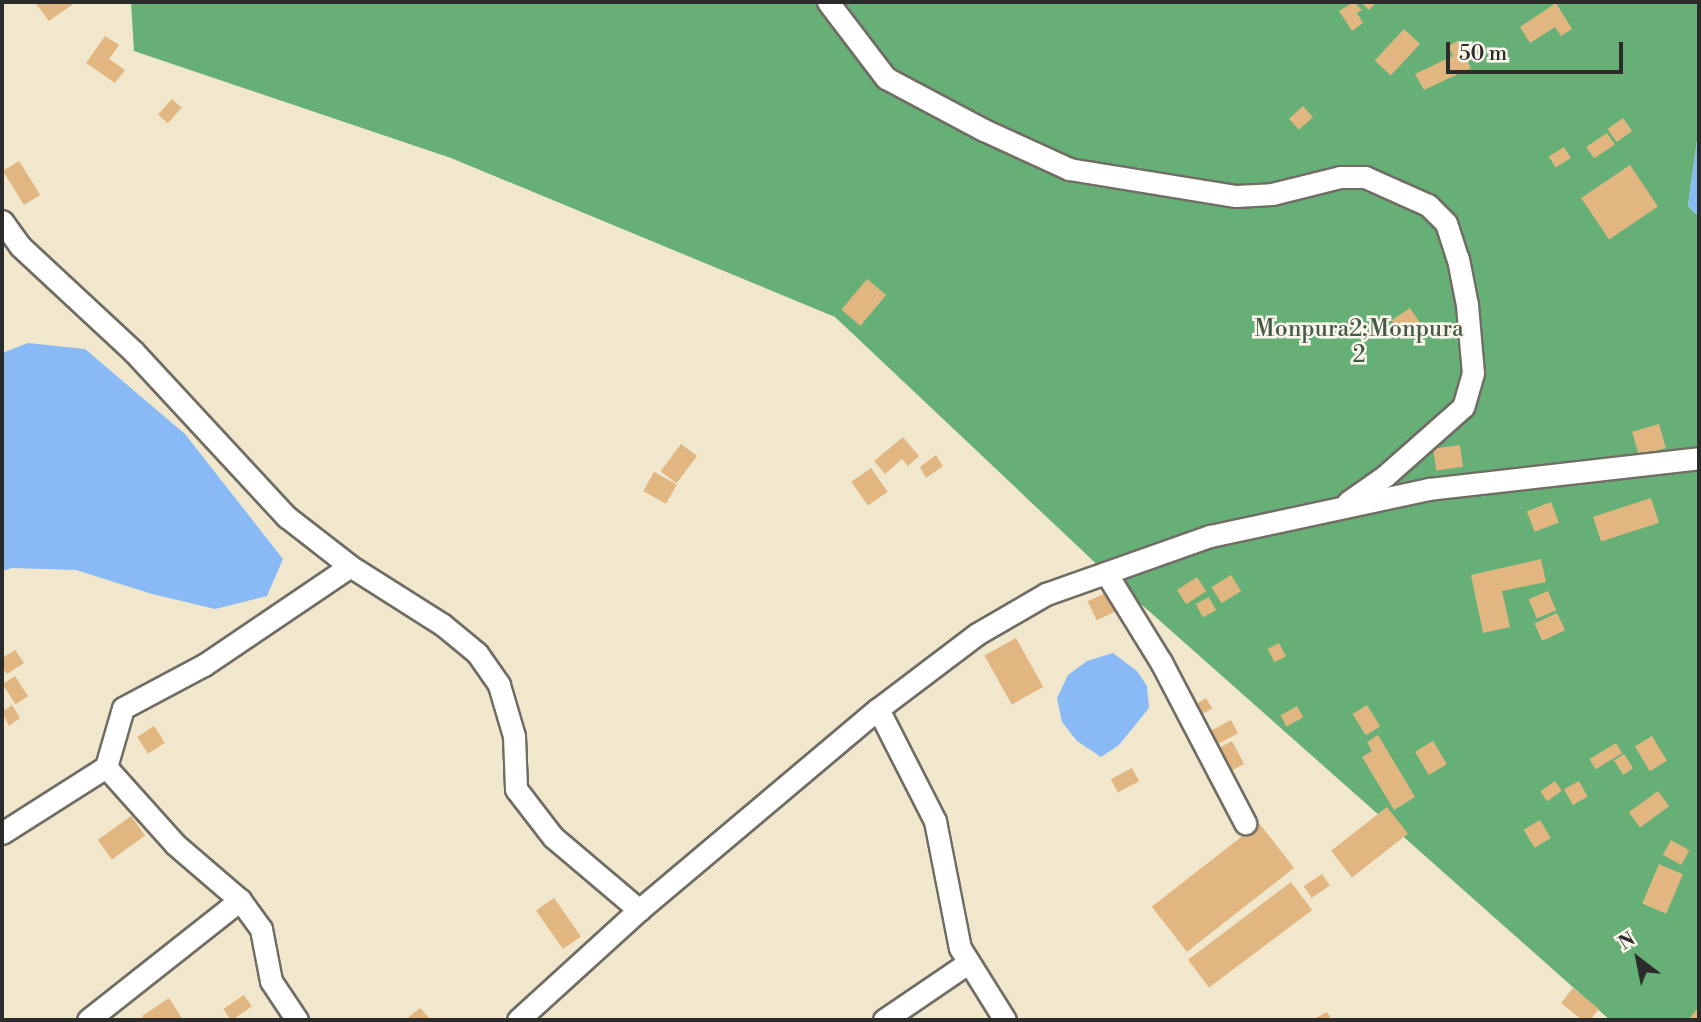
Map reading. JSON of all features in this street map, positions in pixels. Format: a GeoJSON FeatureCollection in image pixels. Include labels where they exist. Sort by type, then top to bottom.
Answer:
{"type":"FeatureCollection","features":[{"type":"Feature","properties":{"kind":"street"},"geometry":{"type":"LineString","coordinates":[[828,2],[886,78],[984,130],[1069,169],[1236,196],[1272,194],[1340,177],[1365,177],[1428,205],[1446,223],[1458,259],[1467,305],[1473,373],[1463,407],[1385,476],[1338,509]]}},
{"type":"Feature","properties":{"kind":"street"},"geometry":{"type":"LineString","coordinates":[[2,221],[20,246],[134,352],[287,517],[350,566],[443,625],[477,653],[499,685],[514,736],[516,789],[554,837],[639,910]]}},
{"type":"Feature","properties":{"kind":"street"},"geometry":{"type":"LineString","coordinates":[[518,1020],[639,910],[878,709],[976,634],[1046,594],[1210,537],[1429,489],[1699,458]]}},
{"type":"Feature","properties":{"kind":"street"},"geometry":{"type":"LineString","coordinates":[[2,832],[106,767],[124,708],[204,665],[350,566]]}},
{"type":"Feature","properties":{"kind":"street"},"geometry":{"type":"LineString","coordinates":[[1106,573],[1161,662],[1245,823]]}},
{"type":"Feature","properties":{"kind":"street"},"geometry":{"type":"LineString","coordinates":[[878,709],[935,821],[960,948],[1005,1020]]}},
{"type":"Feature","properties":{"kind":"street"},"geometry":{"type":"LineString","coordinates":[[106,767],[175,844],[240,900],[261,929],[271,981],[298,1020]]}},
{"type":"Feature","properties":{"kind":"street"},"geometry":{"type":"LineString","coordinates":[[89,1020],[240,900]]}},
{"type":"Feature","properties":{"kind":"street"},"geometry":{"type":"LineString","coordinates":[[884,1020],[968,962]]}},
{"type":"Feature","properties":{"kind":"green space","name":"Monpura2;Monpura 2"},"geometry":{"type":"Polygon","coordinates":[[[131,2],[1699,2],[1699,126],[1688,206],[1699,217],[1699,1020],[1610,1020],[1106,573],[835,317],[451,158],[134,51],[131,2]]]}},
{"type":"Feature","properties":{"kind":"water"},"geometry":{"type":"Polygon","coordinates":[[[1699,126],[1699,217],[1688,206],[1699,126]]]}},
{"type":"Feature","properties":{"kind":"water"},"geometry":{"type":"Polygon","coordinates":[[[28,343],[85,349],[185,434],[283,559],[267,596],[215,609],[152,594],[76,570],[12,568],[2,571],[2,353],[28,343]]]}},
{"type":"Feature","properties":{"kind":"water"},"geometry":{"type":"Polygon","coordinates":[[[1113,653],[1137,671],[1147,686],[1149,708],[1119,745],[1101,757],[1077,741],[1062,722],[1057,698],[1068,675],[1087,661],[1113,653]]]}},
{"type":"Feature","properties":{"kind":"building"},"geometry":{"type":"Polygon","coordinates":[[[35,2],[76,2],[49,21],[35,2]]]}},
{"type":"Feature","properties":{"kind":"building"},"geometry":{"type":"Polygon","coordinates":[[[1354,2],[1362,10],[1357,13],[1363,23],[1352,31],[1339,11],[1354,2]]]}},
{"type":"Feature","properties":{"kind":"building"},"geometry":{"type":"Polygon","coordinates":[[[1361,2],[1377,2],[1369,10],[1361,2]]]}},
{"type":"Feature","properties":{"kind":"building"},"geometry":{"type":"Polygon","coordinates":[[[1556,3],[1572,29],[1561,36],[1555,27],[1530,43],[1520,27],[1556,3]]]}},
{"type":"Feature","properties":{"kind":"building"},"geometry":{"type":"Polygon","coordinates":[[[1404,29],[1420,44],[1391,75],[1375,60],[1404,29]]]}},
{"type":"Feature","properties":{"kind":"building"},"geometry":{"type":"Polygon","coordinates":[[[105,36],[119,45],[109,59],[125,70],[115,83],[86,63],[105,36]]]}},
{"type":"Feature","properties":{"kind":"building"},"geometry":{"type":"Polygon","coordinates":[[[1458,41],[1471,68],[1424,90],[1415,74],[1453,56],[1448,46],[1458,41]]]}},
{"type":"Feature","properties":{"kind":"building"},"geometry":{"type":"Polygon","coordinates":[[[172,99],[182,108],[168,123],[158,115],[172,99]]]}},
{"type":"Feature","properties":{"kind":"building"},"geometry":{"type":"Polygon","coordinates":[[[1303,106],[1313,117],[1299,130],[1289,119],[1303,106]]]}},
{"type":"Feature","properties":{"kind":"building"},"geometry":{"type":"Polygon","coordinates":[[[1623,118],[1632,131],[1617,142],[1607,129],[1623,118]]]}},
{"type":"Feature","properties":{"kind":"building"},"geometry":{"type":"Polygon","coordinates":[[[1607,133],[1615,145],[1594,159],[1586,147],[1607,133]]]}},
{"type":"Feature","properties":{"kind":"building"},"geometry":{"type":"Polygon","coordinates":[[[1564,147],[1571,158],[1556,168],[1549,157],[1564,147]]]}},
{"type":"Feature","properties":{"kind":"building"},"geometry":{"type":"Polygon","coordinates":[[[19,161],[40,195],[24,205],[3,171],[19,161]]]}},
{"type":"Feature","properties":{"kind":"building"},"geometry":{"type":"Polygon","coordinates":[[[1630,165],[1658,206],[1609,239],[1581,198],[1630,165]]]}},
{"type":"Feature","properties":{"kind":"building"},"geometry":{"type":"Polygon","coordinates":[[[867,279],[886,295],[860,326],[841,310],[867,279]]]}},
{"type":"Feature","properties":{"kind":"building"},"geometry":{"type":"Polygon","coordinates":[[[1410,308],[1420,323],[1402,335],[1392,320],[1410,308]]]}},
{"type":"Feature","properties":{"kind":"building"},"geometry":{"type":"Polygon","coordinates":[[[1659,424],[1666,448],[1639,456],[1632,432],[1659,424]]]}},
{"type":"Feature","properties":{"kind":"building"},"geometry":{"type":"Polygon","coordinates":[[[903,437],[919,456],[908,466],[902,459],[885,474],[874,461],[903,437]]]}},
{"type":"Feature","properties":{"kind":"building"},"geometry":{"type":"Polygon","coordinates":[[[681,444],[697,456],[677,483],[661,471],[681,444]]]}},
{"type":"Feature","properties":{"kind":"building"},"geometry":{"type":"Polygon","coordinates":[[[1460,445],[1463,467],[1436,471],[1433,449],[1460,445]]]}},
{"type":"Feature","properties":{"kind":"building"},"geometry":{"type":"Polygon","coordinates":[[[936,455],[943,466],[926,478],[920,467],[936,455]]]}},
{"type":"Feature","properties":{"kind":"building"},"geometry":{"type":"Polygon","coordinates":[[[871,468],[888,492],[868,506],[851,482],[871,468]]]}},
{"type":"Feature","properties":{"kind":"building"},"geometry":{"type":"Polygon","coordinates":[[[654,472],[677,485],[666,504],[643,491],[654,472]]]}},
{"type":"Feature","properties":{"kind":"building"},"geometry":{"type":"Polygon","coordinates":[[[1651,498],[1659,523],[1601,542],[1593,517],[1651,498]]]}},
{"type":"Feature","properties":{"kind":"building"},"geometry":{"type":"Polygon","coordinates":[[[1551,502],[1559,523],[1535,532],[1527,511],[1551,502]]]}},
{"type":"Feature","properties":{"kind":"building"},"geometry":{"type":"Polygon","coordinates":[[[1541,559],[1546,582],[1502,591],[1510,627],[1483,633],[1471,575],[1541,559]]]}},
{"type":"Feature","properties":{"kind":"building"},"geometry":{"type":"Polygon","coordinates":[[[1231,575],[1241,591],[1222,603],[1211,587],[1231,575]]]}},
{"type":"Feature","properties":{"kind":"building"},"geometry":{"type":"Polygon","coordinates":[[[1197,577],[1206,591],[1186,604],[1177,590],[1197,577]]]}},
{"type":"Feature","properties":{"kind":"building"},"geometry":{"type":"Polygon","coordinates":[[[1114,589],[1123,608],[1097,620],[1088,601],[1114,589]]]}},
{"type":"Feature","properties":{"kind":"building"},"geometry":{"type":"Polygon","coordinates":[[[1548,591],[1556,610],[1537,619],[1529,599],[1548,591]]]}},
{"type":"Feature","properties":{"kind":"building"},"geometry":{"type":"Polygon","coordinates":[[[1209,597],[1216,610],[1203,617],[1196,604],[1209,597]]]}},
{"type":"Feature","properties":{"kind":"building"},"geometry":{"type":"Polygon","coordinates":[[[1557,613],[1565,630],[1542,641],[1534,624],[1557,613]]]}},
{"type":"Feature","properties":{"kind":"building"},"geometry":{"type":"Polygon","coordinates":[[[1016,638],[1043,687],[1012,704],[985,655],[1016,638]]]}},
{"type":"Feature","properties":{"kind":"building"},"geometry":{"type":"Polygon","coordinates":[[[1279,643],[1286,656],[1275,662],[1268,649],[1279,643]]]}},
{"type":"Feature","properties":{"kind":"building"},"geometry":{"type":"Polygon","coordinates":[[[15,650],[24,663],[7,674],[2,667],[2,658],[15,650]]]}},
{"type":"Feature","properties":{"kind":"building"},"geometry":{"type":"Polygon","coordinates":[[[15,676],[28,696],[15,704],[2,684],[15,676]]]}},
{"type":"Feature","properties":{"kind":"building"},"geometry":{"type":"Polygon","coordinates":[[[1206,698],[1212,708],[1197,718],[1191,707],[1206,698]]]}},
{"type":"Feature","properties":{"kind":"building"},"geometry":{"type":"Polygon","coordinates":[[[12,705],[20,718],[9,726],[2,712],[12,705]]]}},
{"type":"Feature","properties":{"kind":"building"},"geometry":{"type":"Polygon","coordinates":[[[1367,705],[1380,726],[1366,735],[1353,714],[1367,705]]]}},
{"type":"Feature","properties":{"kind":"building"},"geometry":{"type":"Polygon","coordinates":[[[1297,706],[1303,717],[1287,727],[1280,715],[1297,706]]]}},
{"type":"Feature","properties":{"kind":"building"},"geometry":{"type":"Polygon","coordinates":[[[1231,720],[1238,733],[1216,745],[1209,732],[1231,720]]]}},
{"type":"Feature","properties":{"kind":"building"},"geometry":{"type":"Polygon","coordinates":[[[154,726],[165,743],[148,754],[137,737],[154,726]]]}},
{"type":"Feature","properties":{"kind":"building"},"geometry":{"type":"Polygon","coordinates":[[[1378,735],[1415,797],[1394,810],[1362,757],[1372,751],[1367,742],[1378,735]]]}},
{"type":"Feature","properties":{"kind":"building"},"geometry":{"type":"Polygon","coordinates":[[[1652,736],[1667,761],[1650,771],[1635,746],[1652,736]]]}},
{"type":"Feature","properties":{"kind":"building"},"geometry":{"type":"Polygon","coordinates":[[[1232,741],[1244,764],[1226,774],[1213,751],[1232,741]]]}},
{"type":"Feature","properties":{"kind":"building"},"geometry":{"type":"Polygon","coordinates":[[[1433,741],[1447,764],[1429,775],[1415,752],[1433,741]]]}},
{"type":"Feature","properties":{"kind":"building"},"geometry":{"type":"Polygon","coordinates":[[[1616,743],[1622,753],[1596,769],[1589,759],[1616,743]]]}},
{"type":"Feature","properties":{"kind":"building"},"geometry":{"type":"Polygon","coordinates":[[[1624,754],[1633,768],[1623,775],[1614,761],[1624,754]]]}},
{"type":"Feature","properties":{"kind":"building"},"geometry":{"type":"Polygon","coordinates":[[[1132,768],[1139,781],[1118,793],[1111,779],[1132,768]]]}},
{"type":"Feature","properties":{"kind":"building"},"geometry":{"type":"Polygon","coordinates":[[[1555,781],[1562,791],[1547,801],[1540,791],[1555,781]]]}},
{"type":"Feature","properties":{"kind":"building"},"geometry":{"type":"Polygon","coordinates":[[[1579,781],[1588,797],[1573,805],[1564,789],[1579,781]]]}},
{"type":"Feature","properties":{"kind":"building"},"geometry":{"type":"Polygon","coordinates":[[[1658,791],[1669,806],[1640,828],[1629,812],[1658,791]]]}},
{"type":"Feature","properties":{"kind":"building"},"geometry":{"type":"Polygon","coordinates":[[[1387,807],[1408,834],[1352,878],[1331,851],[1387,807]]]}},
{"type":"Feature","properties":{"kind":"building"},"geometry":{"type":"Polygon","coordinates":[[[131,816],[145,835],[112,860],[98,840],[131,816]]]}},
{"type":"Feature","properties":{"kind":"building"},"geometry":{"type":"Polygon","coordinates":[[[1540,820],[1551,838],[1535,848],[1524,830],[1540,820]]]}},
{"type":"Feature","properties":{"kind":"building"},"geometry":{"type":"Polygon","coordinates":[[[1259,823],[1294,868],[1187,952],[1152,907],[1259,823]]]}},
{"type":"Feature","properties":{"kind":"building"},"geometry":{"type":"Polygon","coordinates":[[[1671,840],[1689,850],[1681,865],[1663,855],[1671,840]]]}},
{"type":"Feature","properties":{"kind":"building"},"geometry":{"type":"Polygon","coordinates":[[[1659,864],[1683,874],[1666,914],[1642,904],[1659,864]]]}},
{"type":"Feature","properties":{"kind":"building"},"geometry":{"type":"Polygon","coordinates":[[[1322,874],[1330,886],[1312,898],[1304,886],[1322,874]]]}},
{"type":"Feature","properties":{"kind":"building"},"geometry":{"type":"Polygon","coordinates":[[[1291,882],[1312,910],[1209,988],[1188,960],[1291,882]]]}},
{"type":"Feature","properties":{"kind":"building"},"geometry":{"type":"Polygon","coordinates":[[[554,898],[581,937],[563,949],[536,911],[554,898]]]}},
{"type":"Feature","properties":{"kind":"building"},"geometry":{"type":"Polygon","coordinates":[[[1573,988],[1599,1009],[1590,1020],[1582,1020],[1561,1003],[1573,988]]]}},
{"type":"Feature","properties":{"kind":"building"},"geometry":{"type":"Polygon","coordinates":[[[244,995],[252,1007],[232,1020],[223,1009],[244,995]]]}},
{"type":"Feature","properties":{"kind":"building"},"geometry":{"type":"Polygon","coordinates":[[[169,998],[183,1020],[144,1020],[142,1016],[169,998]]]}},
{"type":"Feature","properties":{"kind":"building"},"geometry":{"type":"Polygon","coordinates":[[[1699,1007],[1699,1020],[1688,1020],[1699,1007]]]}},
{"type":"Feature","properties":{"kind":"building"},"geometry":{"type":"Polygon","coordinates":[[[420,1008],[431,1020],[405,1020],[420,1008]]]}},
{"type":"Feature","properties":{"kind":"building"},"geometry":{"type":"Polygon","coordinates":[[[1327,1012],[1332,1020],[1312,1020],[1327,1012]]]}}]}
